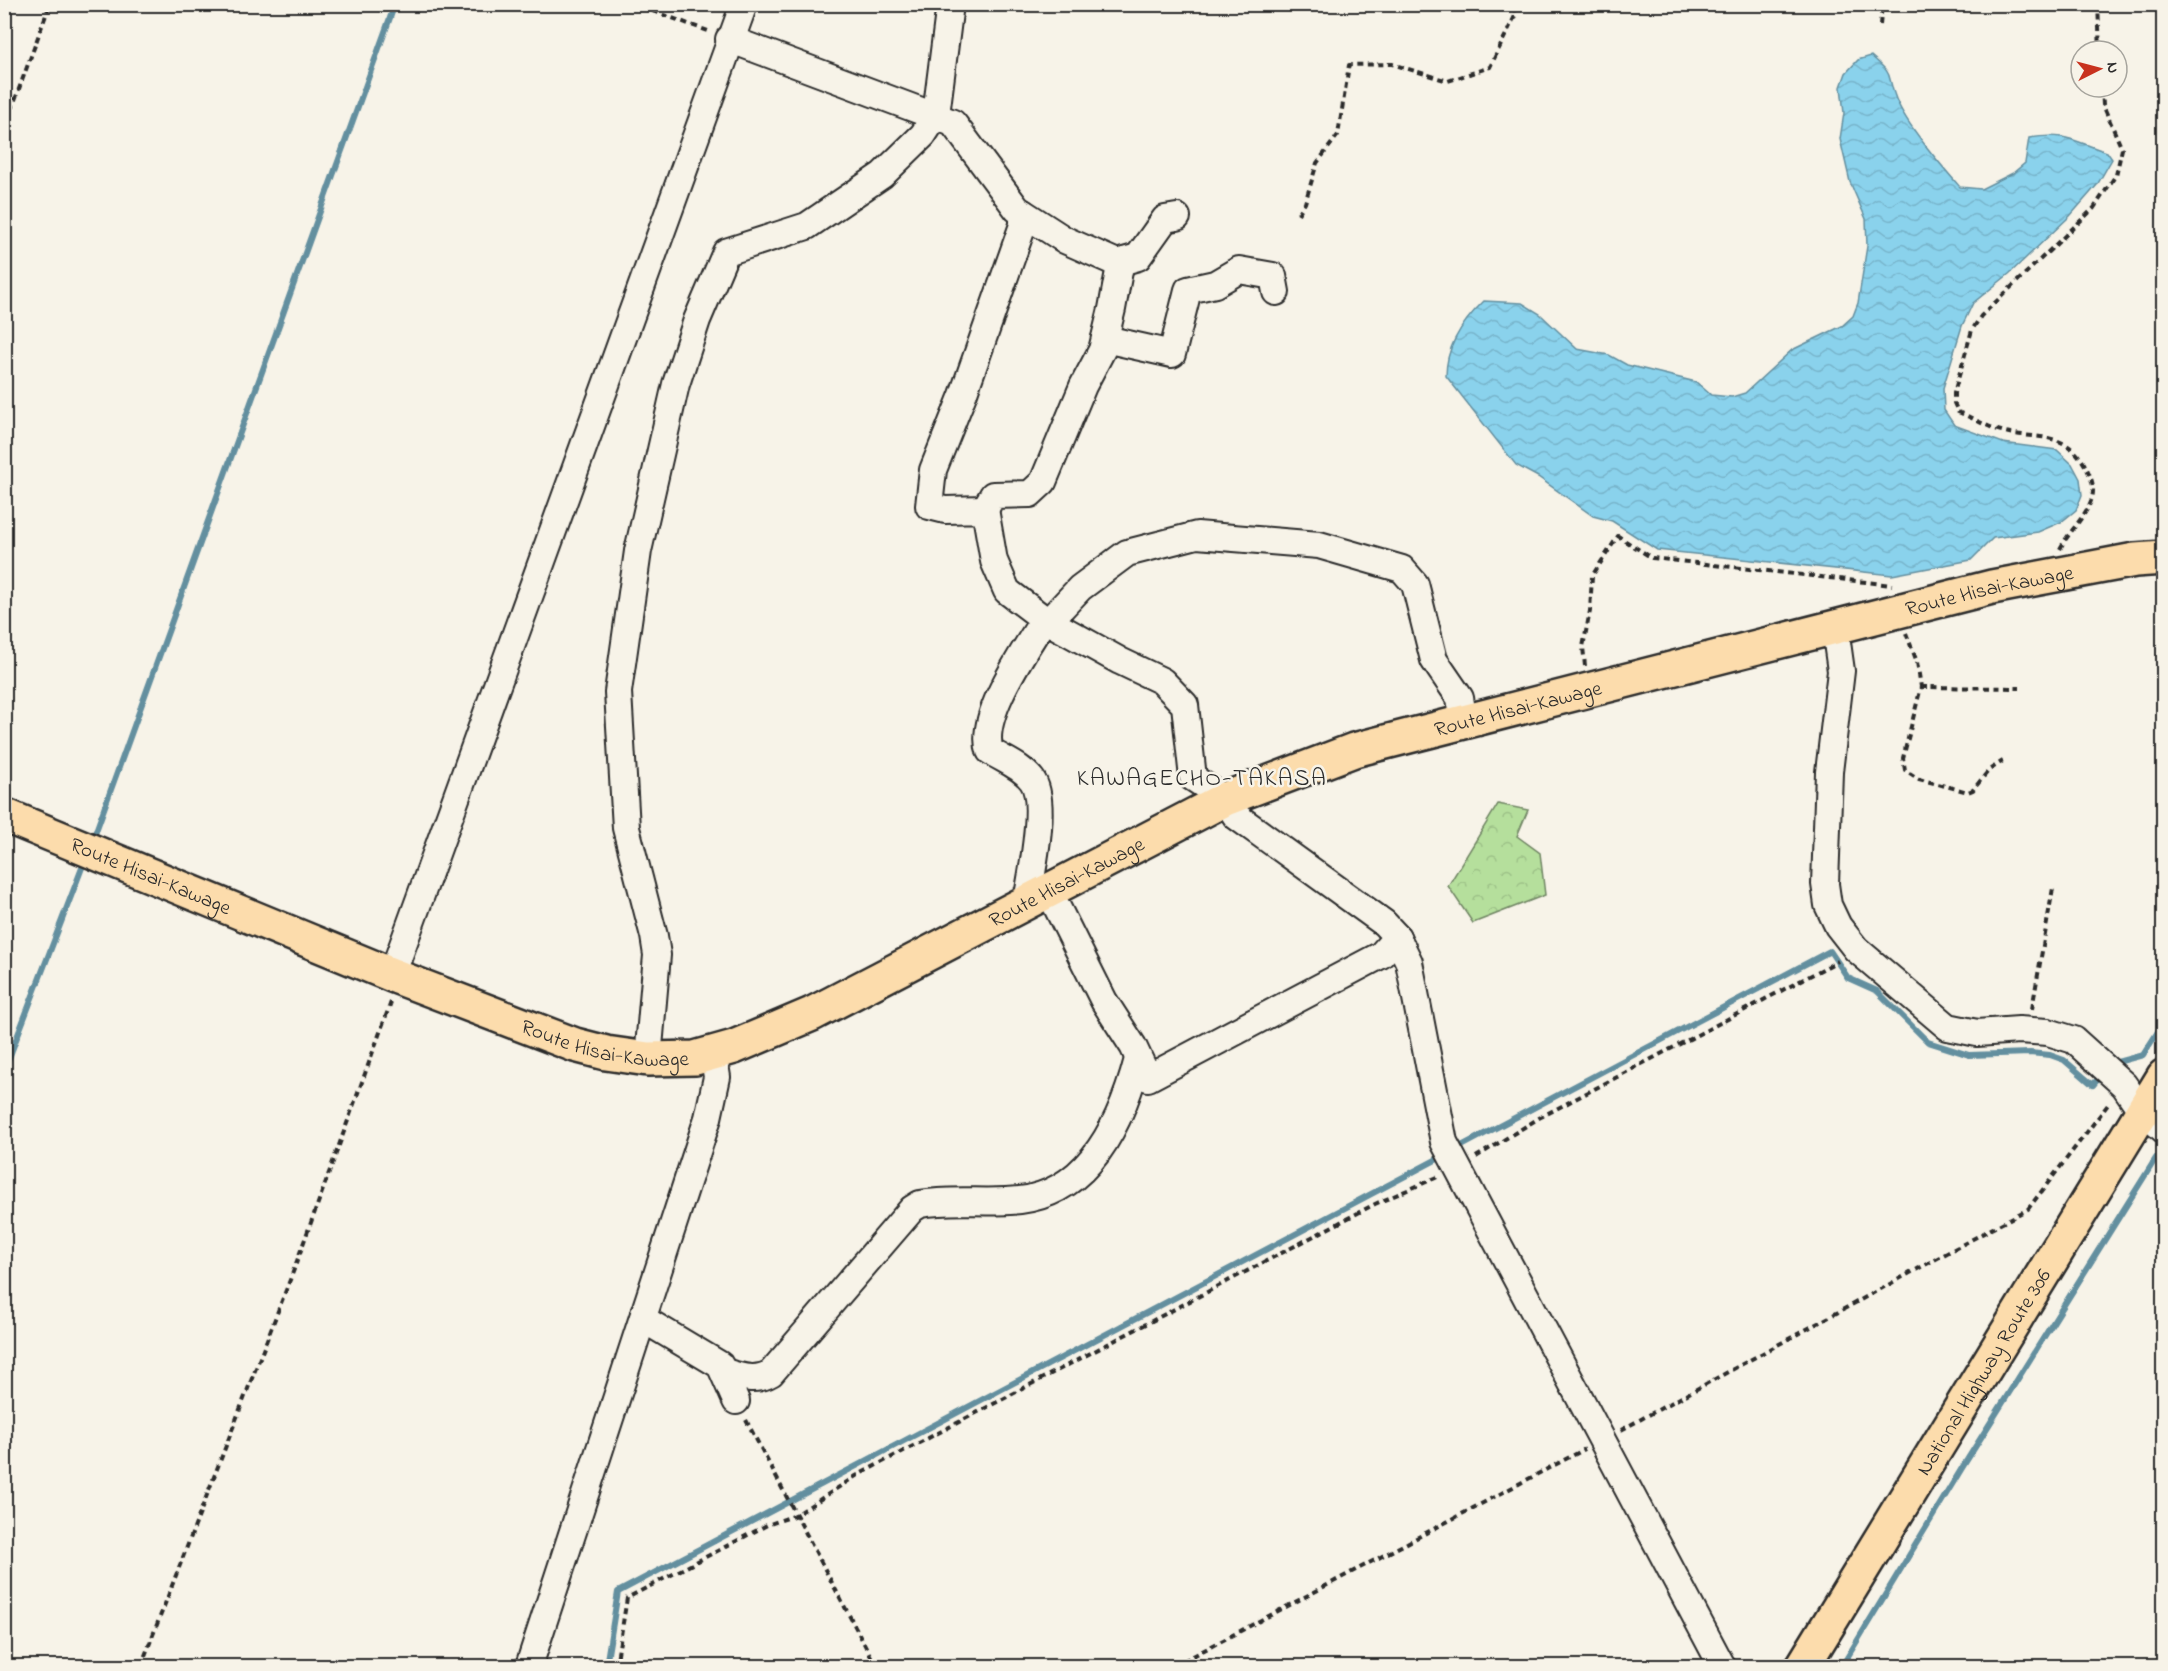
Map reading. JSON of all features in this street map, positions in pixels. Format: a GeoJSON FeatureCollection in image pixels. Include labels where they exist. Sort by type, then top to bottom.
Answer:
{"type":"FeatureCollection","features":[{"type":"Feature","properties":{"kind":"main road","name":"Route Hisai-Kawage"},"geometry":{"type":"LineString","coordinates":[[4,815],[396,976],[575,1045],[606,1053],[648,1059],[694,1058],[734,1047],[812,1014],[1225,799],[1354,750],[1835,628],[1899,598],[1992,587],[2135,560],[2163,558]]}},
{"type":"Feature","properties":{"kind":"main road","name":"National Highway Route 306"},"geometry":{"type":"LineString","coordinates":[[1803,1666],[2153,1121],[2163,1076]]}},
{"type":"Feature","properties":{"kind":"street"},"geometry":{"type":"LineString","coordinates":[[396,976],[729,39],[744,4]]}},
{"type":"Feature","properties":{"kind":"street"},"geometry":{"type":"LineString","coordinates":[[648,1059],[657,956],[626,828],[618,692],[638,550],[676,384],[697,320],[726,252],[807,226],[882,175],[923,135],[936,115],[950,4]]}},
{"type":"Feature","properties":{"kind":"street"},"geometry":{"type":"LineString","coordinates":[[729,39],[953,123],[1017,209],[1065,240],[1117,263],[1138,257],[1165,219],[1177,217]]}},
{"type":"Feature","properties":{"kind":"street"},"geometry":{"type":"LineString","coordinates":[[984,509],[945,510],[929,506],[933,470],[963,395],[1023,225],[1023,213]]}},
{"type":"Feature","properties":{"kind":"street"},"geometry":{"type":"LineString","coordinates":[[1117,263],[1119,271],[1105,339],[1043,482],[1036,491],[1030,494],[993,495],[984,509],[994,561],[1003,585],[1047,620],[1120,662],[1162,681],[1185,705],[1193,778],[1225,799],[1236,816],[1384,924],[1397,937],[1409,962],[1453,1158],[1722,1666]]}},
{"type":"Feature","properties":{"kind":"street"},"geometry":{"type":"LineString","coordinates":[[1105,339],[1172,354],[1188,290],[1215,284],[1239,270],[1273,276],[1276,292]]}},
{"type":"Feature","properties":{"kind":"street"},"geometry":{"type":"LineString","coordinates":[[1397,937],[1381,955],[1148,1078],[1133,1046],[1038,897],[1036,791],[1032,781],[1010,762],[990,751],[987,733],[1005,682],[1047,620],[1087,582],[1131,551],[1197,535],[1319,544],[1402,569],[1415,584],[1431,653],[1460,698],[1464,722]]}},
{"type":"Feature","properties":{"kind":"street"},"geometry":{"type":"LineString","coordinates":[[1835,628],[1841,671],[1828,772],[1824,875],[1828,905],[1838,926],[1856,950],[1940,1023],[1967,1032],[2028,1030],[2048,1032],[2074,1040],[2124,1084],[2153,1121]]}},
{"type":"Feature","properties":{"kind":"street"},"geometry":{"type":"LineString","coordinates":[[529,1666],[708,1118],[717,1077],[713,1052]]}},
{"type":"Feature","properties":{"kind":"street"},"geometry":{"type":"LineString","coordinates":[[725,1372],[747,1378],[763,1377],[771,1373],[912,1209],[920,1204],[1019,1200],[1046,1193],[1076,1177],[1085,1170],[1115,1125],[1128,1095],[1138,1059]]}},
{"type":"Feature","properties":{"kind":"street"},"geometry":{"type":"LineString","coordinates":[[643,1319],[720,1365],[736,1401]]}},
{"type":"Feature","properties":{"kind":"path"},"geometry":{"type":"LineString","coordinates":[[4,130],[50,4]]}},
{"type":"Feature","properties":{"kind":"path"},"geometry":{"type":"LineString","coordinates":[[633,4],[729,39]]}},
{"type":"Feature","properties":{"kind":"path"},"geometry":{"type":"LineString","coordinates":[[1298,214],[1305,203],[1317,163],[1338,135],[1349,65],[1392,64],[1448,81],[1490,67],[1516,14],[1514,4]]}},
{"type":"Feature","properties":{"kind":"path"},"geometry":{"type":"LineString","coordinates":[[1880,25],[1882,4]]}},
{"type":"Feature","properties":{"kind":"path"},"geometry":{"type":"LineString","coordinates":[[2098,4],[2099,39]]}},
{"type":"Feature","properties":{"kind":"path"},"geometry":{"type":"LineString","coordinates":[[2059,574],[2057,561],[2061,548],[2084,514],[2091,498],[2093,486],[2084,462],[2069,446],[2055,439],[2002,431],[1958,412],[1954,403],[1954,393],[1972,330],[1981,316],[2094,208],[2116,175],[2122,149],[2103,105],[2103,99]]}},
{"type":"Feature","properties":{"kind":"path"},"geometry":{"type":"LineString","coordinates":[[1590,690],[1583,647],[1590,611],[1590,584],[1592,576],[1618,536],[1652,558],[1899,598],[1917,662],[1921,687],[1903,758],[1905,770],[1909,774],[1968,792],[1973,790],[1989,770],[2003,761]]}},
{"type":"Feature","properties":{"kind":"path"},"geometry":{"type":"LineString","coordinates":[[1921,687],[2020,688]]}},
{"type":"Feature","properties":{"kind":"path"},"geometry":{"type":"LineString","coordinates":[[2028,1030],[2053,888]]}},
{"type":"Feature","properties":{"kind":"path"},"geometry":{"type":"LineString","coordinates":[[616,1666],[627,1598],[767,1525],[796,1515],[856,1476],[1375,1204],[1453,1158],[1486,1148],[1829,966]]}},
{"type":"Feature","properties":{"kind":"path"},"geometry":{"type":"LineString","coordinates":[[141,1666],[293,1272],[396,976]]}},
{"type":"Feature","properties":{"kind":"path"},"geometry":{"type":"LineString","coordinates":[[1174,1666],[1603,1439],[2028,1209],[2124,1084]]}},
{"type":"Feature","properties":{"kind":"path"},"geometry":{"type":"LineString","coordinates":[[736,1401],[876,1666]]}},
{"type":"Feature","properties":{"kind":"green space"},"geometry":{"type":"Polygon","coordinates":[[[1498,804],[1528,810],[1517,836],[1540,853],[1545,895],[1473,923],[1448,886],[1498,804]]]}},
{"type":"Feature","properties":{"kind":"water"},"geometry":{"type":"Polygon","coordinates":[[[1871,56],[1887,72],[1896,99],[1908,121],[1960,187],[1981,189],[2013,173],[2025,163],[2029,138],[2052,136],[2070,139],[2107,152],[2112,159],[2097,185],[2070,216],[2009,274],[1973,303],[1962,326],[1943,388],[1944,410],[1954,425],[2003,443],[2057,450],[2072,464],[2080,479],[2082,495],[2076,510],[2061,522],[2038,532],[1993,538],[1971,560],[1892,575],[1657,550],[1612,521],[1593,516],[1538,477],[1516,465],[1446,376],[1449,354],[1457,334],[1484,301],[1522,303],[1540,314],[1577,349],[1609,355],[1627,365],[1696,382],[1711,395],[1732,397],[1745,393],[1792,350],[1842,326],[1853,316],[1858,303],[1867,246],[1866,219],[1850,182],[1840,139],[1844,113],[1841,87],[1846,73],[1858,60],[1871,56]]]}},
{"type":"Feature","properties":{"kind":"waterway"},"geometry":{"type":"LineString","coordinates":[[92,842],[395,4]]}},
{"type":"Feature","properties":{"kind":"waterway"},"geometry":{"type":"LineString","coordinates":[[4,1071],[85,860]]}},
{"type":"Feature","properties":{"kind":"waterway"},"geometry":{"type":"LineString","coordinates":[[1454,1150],[1830,951],[1848,978],[1877,991],[1928,1042],[1969,1055],[2030,1053],[2050,1055],[2064,1060],[2093,1085],[2102,1074]]}},
{"type":"Feature","properties":{"kind":"waterway"},"geometry":{"type":"LineString","coordinates":[[2110,1064],[2143,1055],[2164,1022]]}},
{"type":"Feature","properties":{"kind":"waterway"},"geometry":{"type":"LineString","coordinates":[[606,1666],[618,1592],[1445,1155]]}},
{"type":"Feature","properties":{"kind":"waterway"},"geometry":{"type":"LineString","coordinates":[[1842,1666],[1962,1468],[2156,1158],[2164,1166]]}},
{"type":"Feature","properties":{"kind":"district","name":"KAWAGECHO-TAKASA"},"geometry":{"type":"Point","coordinates":[1202,777]}}]}
